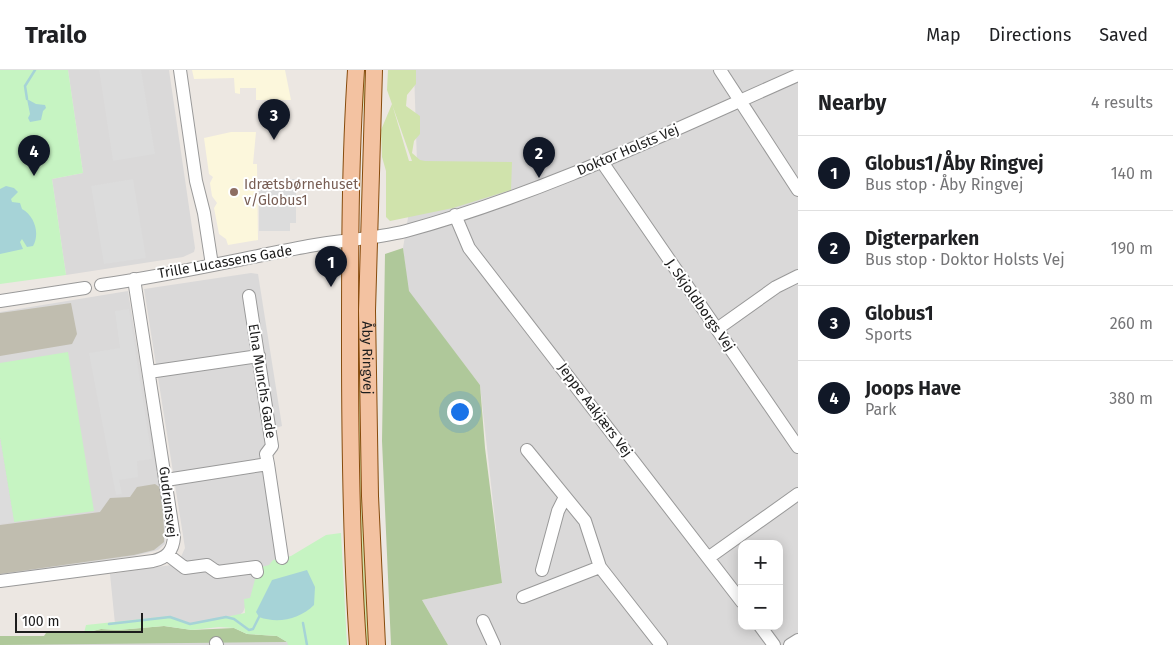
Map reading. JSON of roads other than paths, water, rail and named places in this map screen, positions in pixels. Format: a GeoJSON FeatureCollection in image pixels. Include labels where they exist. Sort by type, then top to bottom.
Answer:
{"type":"FeatureCollection","features":[{"type":"Feature","properties":{"kind":"main road","name":"Åby Ringvej"},"geometry":{"type":"LineString","coordinates":[[356,70],[350,240],[350,440],[358,645]]}},
{"type":"Feature","properties":{"kind":"main road","name":"Åby Ringvej"},"geometry":{"type":"LineString","coordinates":[[374,70],[368,239],[368,414],[377,645]]}},
{"type":"Feature","properties":{"kind":"street"},"geometry":{"type":"LineString","coordinates":[[180,70],[196,181],[204,213],[212,265]]}},
{"type":"Feature","properties":{"kind":"street"},"geometry":{"type":"LineString","coordinates":[[720,70],[798,190]]}},
{"type":"Feature","properties":{"kind":"street","name":"Doktor Holsts Vej"},"geometry":{"type":"LineString","coordinates":[[368,239],[404,231],[455,215],[602,162],[798,75]]}},
{"type":"Feature","properties":{"kind":"street","name":"J. Skjoldborgs Vej"},"geometry":{"type":"LineString","coordinates":[[602,162],[798,447]]}},
{"type":"Feature","properties":{"kind":"street","name":"Jeppe Aakjærs Vej"},"geometry":{"type":"LineString","coordinates":[[455,215],[470,248],[738,597]]}},
{"type":"Feature","properties":{"kind":"street","name":"Trille Lucassens Gade"},"geometry":{"type":"LineString","coordinates":[[101,285],[350,240],[368,239]]}},
{"type":"Feature","properties":{"kind":"street"},"geometry":{"type":"LineString","coordinates":[[717,329],[776,287],[798,276]]}},
{"type":"Feature","properties":{"kind":"street","name":"Gudrunsvej"},"geometry":{"type":"LineString","coordinates":[[0,581],[153,561],[168,555],[173,546],[174,537],[166,480],[134,279]]}},
{"type":"Feature","properties":{"kind":"street"},"geometry":{"type":"LineString","coordinates":[[0,300],[85,288]]}},
{"type":"Feature","properties":{"kind":"street","name":"Elna Munchs Gade"},"geometry":{"type":"LineString","coordinates":[[249,296],[272,446],[266,454],[282,558]]}},
{"type":"Feature","properties":{"kind":"street"},"geometry":{"type":"LineString","coordinates":[[149,372],[259,356]]}},
{"type":"Feature","properties":{"kind":"street"},"geometry":{"type":"LineString","coordinates":[[527,450],[585,521],[600,567],[657,644]]}},
{"type":"Feature","properties":{"kind":"street"},"geometry":{"type":"LineString","coordinates":[[166,480],[268,464]]}},
{"type":"Feature","properties":{"kind":"street"},"geometry":{"type":"LineString","coordinates":[[708,558],[798,494]]}},
{"type":"Feature","properties":{"kind":"street"},"geometry":{"type":"LineString","coordinates":[[542,570],[558,511],[565,497]]}},
{"type":"Feature","properties":{"kind":"street"},"geometry":{"type":"LineString","coordinates":[[168,555],[185,568],[207,565],[217,572],[256,567],[257,572]]}},
{"type":"Feature","properties":{"kind":"street"},"geometry":{"type":"LineString","coordinates":[[523,597],[600,567]]}},
{"type":"Feature","properties":{"kind":"street"},"geometry":{"type":"LineString","coordinates":[[483,621],[494,645]]}},
{"type":"Feature","properties":{"kind":"street"},"geometry":{"type":"LineString","coordinates":[[763,630],[774,645]]}},
{"type":"Feature","properties":{"kind":"street"},"geometry":{"type":"LineString","coordinates":[[790,645],[798,640]]}},
{"type":"Feature","properties":{"kind":"water"},"geometry":{"type":"Polygon","coordinates":[[[27,99],[36,104],[45,105],[46,108],[43,111],[41,120],[30,122],[27,99]]]}},
{"type":"Feature","properties":{"kind":"water"},"geometry":{"type":"Polygon","coordinates":[[[6,186],[14,188],[18,192],[11,199],[12,202],[20,203],[22,209],[30,216],[35,226],[36,236],[33,246],[27,247],[22,239],[20,242],[23,249],[0,254],[0,189],[6,186]]]}},
{"type":"Feature","properties":{"kind":"water"},"geometry":{"type":"Polygon","coordinates":[[[307,570],[315,587],[314,605],[302,614],[288,619],[274,620],[259,617],[256,612],[272,580],[307,570]]]}},
{"type":"Feature","properties":{"kind":"waterway"},"geometry":{"type":"LineString","coordinates":[[27,99],[25,86],[35,70]]}},
{"type":"Feature","properties":{"kind":"waterway"},"geometry":{"type":"LineString","coordinates":[[109,624],[170,617],[190,624],[226,617],[234,619],[249,630],[253,629],[259,617]]}},
{"type":"Feature","properties":{"kind":"waterway"},"geometry":{"type":"LineString","coordinates":[[303,623],[307,645]]}},
{"type":"Feature","properties":{"kind":"place","name":"Globus1"},"geometry":{"type":"Point","coordinates":[274,140]}},
{"type":"Feature","properties":{"kind":"place","name":"Joops Have"},"geometry":{"type":"Point","coordinates":[34,176]}},
{"type":"Feature","properties":{"kind":"place","name":"Digterparken"},"geometry":{"type":"Point","coordinates":[539,178]}},
{"type":"Feature","properties":{"kind":"place","name":"Idrætsbørnehuset v/Globus1"},"geometry":{"type":"Point","coordinates":[234,192]}},
{"type":"Feature","properties":{"kind":"place","name":"Globus1/Åby Ringvej"},"geometry":{"type":"Point","coordinates":[331,287]}}]}
